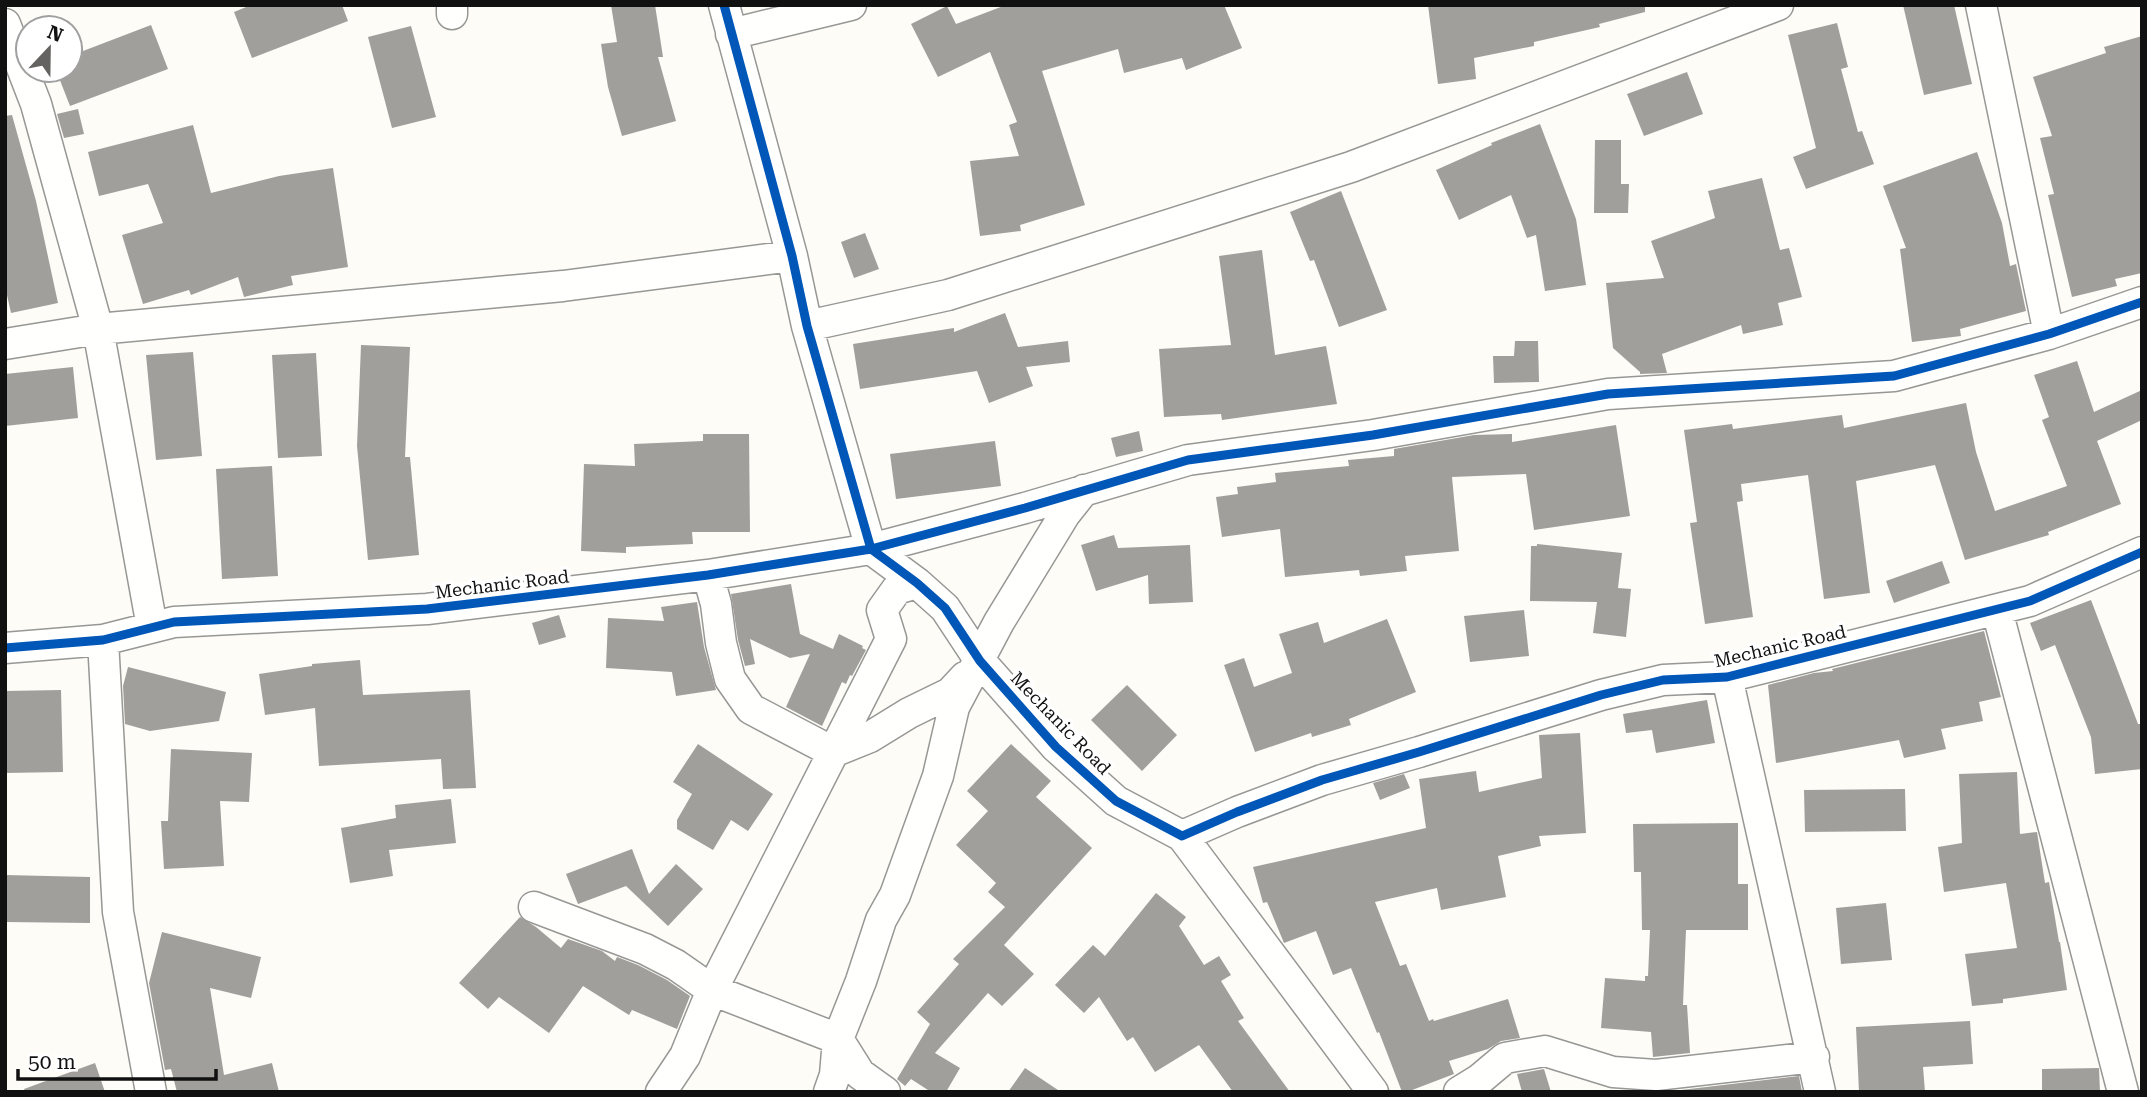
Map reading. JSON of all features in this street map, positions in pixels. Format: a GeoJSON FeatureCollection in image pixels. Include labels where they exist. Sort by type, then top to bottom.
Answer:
{"type":"FeatureCollection","features":[{"type":"Feature","properties":{"kind":"street"},"geometry":{"type":"LineString","coordinates":[[851,5],[727,19],[792,256],[807,326],[871,549],[1188,460],[1373,435],[1608,394],[1894,376],[2049,334],[2142,302]]}},
{"type":"Feature","properties":{"kind":"street"},"geometry":{"type":"LineString","coordinates":[[807,326],[948,295],[1351,167],[1778,5]]}},
{"type":"Feature","properties":{"kind":"street"},"geometry":{"type":"LineString","coordinates":[[1981,5],[2049,334]]}},
{"type":"Feature","properties":{"kind":"street"},"geometry":{"type":"LineString","coordinates":[[5,24],[36,104],[98,330],[152,627]]}},
{"type":"Feature","properties":{"kind":"street"},"geometry":{"type":"LineString","coordinates":[[5,344],[98,330],[563,286],[792,256]]}},
{"type":"Feature","properties":{"kind":"street"},"geometry":{"type":"LineString","coordinates":[[829,1092],[835,1075],[838,1039],[881,920],[895,895],[938,776],[954,707],[999,622],[1065,514],[1084,490]]}},
{"type":"Feature","properties":{"kind":"street","name":"Mechanic Road"},"geometry":{"type":"LineString","coordinates":[[5,648],[103,639],[174,622],[427,609],[708,575],[871,549],[945,608],[980,661],[1056,747],[1116,801],[1182,836],[1322,780],[1601,695],[1663,680],[1727,677],[1997,610],[2030,601],[2142,552]]}},
{"type":"Feature","properties":{"kind":"street"},"geometry":{"type":"LineString","coordinates":[[708,575],[730,679],[751,709],[833,752],[870,737],[909,713],[950,693],[980,661]]}},
{"type":"Feature","properties":{"kind":"street"},"geometry":{"type":"LineString","coordinates":[[661,1092],[685,1056],[712,990],[891,639],[882,610],[897,589],[917,583]]}},
{"type":"Feature","properties":{"kind":"street"},"geometry":{"type":"LineString","coordinates":[[1997,610],[2123,1092]]}},
{"type":"Feature","properties":{"kind":"street"},"geometry":{"type":"LineString","coordinates":[[103,639],[118,912],[151,1092]]}},
{"type":"Feature","properties":{"kind":"street"},"geometry":{"type":"LineString","coordinates":[[1727,677],[1820,1092]]}},
{"type":"Feature","properties":{"kind":"street"},"geometry":{"type":"LineString","coordinates":[[1182,836],[1373,1092]]}},
{"type":"Feature","properties":{"kind":"street"},"geometry":{"type":"LineString","coordinates":[[534,907],[645,948],[712,990],[838,1039],[859,1074],[885,1092]]}},
{"type":"Feature","properties":{"kind":"street"},"geometry":{"type":"LineString","coordinates":[[1459,1092],[1505,1058],[1545,1051],[1613,1072],[1656,1074],[1814,1057]]}},
{"type":"Feature","properties":{"kind":"building"},"geometry":{"type":"Polygon","coordinates":[[[251,5],[342,5],[348,21],[252,58],[234,12],[251,5]]]}},
{"type":"Feature","properties":{"kind":"building"},"geometry":{"type":"Polygon","coordinates":[[[611,5],[655,5],[663,57],[658,57],[676,121],[622,136],[608,87],[601,44],[617,42],[611,5]]]}},
{"type":"Feature","properties":{"kind":"building"},"geometry":{"type":"Polygon","coordinates":[[[1006,5],[1224,5],[1242,48],[1186,70],[1182,58],[1124,73],[1118,49],[1042,71],[1085,205],[1020,225],[1021,231],[980,236],[970,161],[1019,156],[1009,125],[1017,122],[990,52],[938,77],[911,24],[947,6],[956,24],[1006,5]]]}},
{"type":"Feature","properties":{"kind":"building"},"geometry":{"type":"Polygon","coordinates":[[[1428,5],[1645,5],[1645,12],[1599,24],[1600,27],[1534,42],[1534,46],[1474,58],[1476,79],[1438,84],[1428,5]]]}},
{"type":"Feature","properties":{"kind":"building"},"geometry":{"type":"Polygon","coordinates":[[[1903,5],[1954,5],[1972,84],[1924,95],[1903,5]]]}},
{"type":"Feature","properties":{"kind":"building"},"geometry":{"type":"Polygon","coordinates":[[[1837,23],[1848,67],[1841,69],[1858,132],[1862,131],[1874,164],[1806,189],[1793,157],[1816,148],[1788,35],[1837,23]]]}},
{"type":"Feature","properties":{"kind":"building"},"geometry":{"type":"Polygon","coordinates":[[[151,25],[168,69],[70,106],[61,84],[84,84],[84,51],[151,25]]]}},
{"type":"Feature","properties":{"kind":"building"},"geometry":{"type":"Polygon","coordinates":[[[411,26],[436,117],[392,128],[368,37],[411,26]]]}},
{"type":"Feature","properties":{"kind":"building"},"geometry":{"type":"Polygon","coordinates":[[[2142,36],[2142,273],[2115,279],[2117,286],[2072,297],[2048,195],[2054,194],[2040,138],[2052,136],[2033,77],[2106,53],[2104,47],[2142,36]]]}},
{"type":"Feature","properties":{"kind":"building"},"geometry":{"type":"Polygon","coordinates":[[[1687,72],[1703,114],[1644,136],[1627,94],[1687,72]]]}},
{"type":"Feature","properties":{"kind":"building"},"geometry":{"type":"Polygon","coordinates":[[[78,109],[84,134],[64,138],[57,114],[78,109]]]}},
{"type":"Feature","properties":{"kind":"building"},"geometry":{"type":"Polygon","coordinates":[[[12,115],[36,201],[58,303],[11,313],[5,286],[5,116],[12,115]]]}},
{"type":"Feature","properties":{"kind":"building"},"geometry":{"type":"Polygon","coordinates":[[[1540,124],[1576,219],[1586,285],[1545,291],[1536,235],[1527,238],[1511,195],[1459,220],[1436,170],[1492,145],[1491,143],[1540,124]]]}},
{"type":"Feature","properties":{"kind":"building"},"geometry":{"type":"Polygon","coordinates":[[[193,125],[211,193],[279,176],[333,168],[348,267],[291,276],[293,285],[244,297],[238,277],[191,295],[189,290],[143,304],[122,235],[163,223],[148,184],[99,196],[88,152],[193,125]]]}},
{"type":"Feature","properties":{"kind":"building"},"geometry":{"type":"Polygon","coordinates":[[[1595,140],[1621,140],[1621,184],[1629,184],[1628,213],[1594,213],[1595,140]]]}},
{"type":"Feature","properties":{"kind":"building"},"geometry":{"type":"Polygon","coordinates":[[[1977,152],[2002,223],[2010,266],[2016,264],[2026,311],[1960,329],[1961,336],[1912,342],[1900,249],[1906,248],[1883,186],[1977,152]]]}},
{"type":"Feature","properties":{"kind":"building"},"geometry":{"type":"Polygon","coordinates":[[[1762,178],[1780,250],[1789,248],[1802,297],[1778,303],[1783,325],[1743,334],[1741,325],[1662,354],[1667,373],[1640,374],[1613,348],[1606,283],[1664,278],[1651,241],[1715,218],[1708,191],[1762,178]]]}},
{"type":"Feature","properties":{"kind":"building"},"geometry":{"type":"Polygon","coordinates":[[[1341,191],[1387,310],[1339,327],[1314,260],[1310,261],[1290,212],[1341,191]]]}},
{"type":"Feature","properties":{"kind":"building"},"geometry":{"type":"Polygon","coordinates":[[[865,233],[879,269],[854,278],[841,242],[865,233]]]}},
{"type":"Feature","properties":{"kind":"building"},"geometry":{"type":"Polygon","coordinates":[[[1262,250],[1275,355],[1326,346],[1337,404],[1222,420],[1221,414],[1164,417],[1159,349],[1231,345],[1219,256],[1262,250]]]}},
{"type":"Feature","properties":{"kind":"building"},"geometry":{"type":"Polygon","coordinates":[[[1005,313],[1018,347],[1068,341],[1070,362],[1026,367],[1033,386],[989,403],[977,371],[860,389],[853,344],[954,328],[954,332],[1005,313]]]}},
{"type":"Feature","properties":{"kind":"building"},"geometry":{"type":"Polygon","coordinates":[[[1515,341],[1538,341],[1539,382],[1494,383],[1493,356],[1514,356],[1515,341]]]}},
{"type":"Feature","properties":{"kind":"building"},"geometry":{"type":"Polygon","coordinates":[[[361,345],[410,347],[405,457],[410,457],[419,555],[368,560],[357,446],[361,345]]]}},
{"type":"Feature","properties":{"kind":"building"},"geometry":{"type":"Polygon","coordinates":[[[193,352],[202,456],[156,460],[146,355],[193,352]]]}},
{"type":"Feature","properties":{"kind":"building"},"geometry":{"type":"Polygon","coordinates":[[[316,353],[322,456],[278,458],[272,355],[316,353]]]}},
{"type":"Feature","properties":{"kind":"building"},"geometry":{"type":"Polygon","coordinates":[[[2077,361],[2094,412],[2142,390],[2142,420],[2097,441],[2121,504],[2048,532],[2049,535],[1965,560],[1935,465],[1856,481],[1870,593],[1824,599],[1808,475],[1741,484],[1743,501],[1737,502],[1753,617],[1705,624],[1690,523],[1697,522],[1684,430],[1732,424],[1733,429],[1842,415],[1844,428],[1966,403],[1976,452],[1995,511],[2067,486],[2042,420],[2049,417],[2034,375],[2077,361]]]}},
{"type":"Feature","properties":{"kind":"building"},"geometry":{"type":"Polygon","coordinates":[[[73,367],[78,418],[5,426],[5,374],[73,367]]]}},
{"type":"Feature","properties":{"kind":"building"},"geometry":{"type":"Polygon","coordinates":[[[1616,425],[1630,516],[1534,530],[1526,474],[1452,477],[1459,551],[1405,556],[1407,571],[1360,576],[1359,570],[1285,577],[1280,529],[1222,537],[1216,497],[1238,494],[1237,487],[1276,482],[1275,473],[1349,466],[1348,460],[1394,456],[1394,449],[1474,435],[1512,434],[1512,442],[1616,425]]]}},
{"type":"Feature","properties":{"kind":"building"},"geometry":{"type":"Polygon","coordinates":[[[1139,431],[1143,451],[1116,457],[1111,438],[1139,431]]]}},
{"type":"Feature","properties":{"kind":"building"},"geometry":{"type":"Polygon","coordinates":[[[703,434],[749,434],[750,532],[692,532],[693,544],[626,547],[626,553],[581,551],[584,464],[635,466],[634,444],[703,441],[703,434]]]}},
{"type":"Feature","properties":{"kind":"building"},"geometry":{"type":"Polygon","coordinates":[[[995,441],[1001,486],[896,499],[890,454],[995,441]]]}},
{"type":"Feature","properties":{"kind":"building"},"geometry":{"type":"Polygon","coordinates":[[[272,466],[278,576],[222,579],[216,469],[272,466]]]}},
{"type":"Feature","properties":{"kind":"building"},"geometry":{"type":"Polygon","coordinates":[[[1114,535],[1118,548],[1190,545],[1193,602],[1149,604],[1148,575],[1096,591],[1081,545],[1114,535]]]}},
{"type":"Feature","properties":{"kind":"building"},"geometry":{"type":"Polygon","coordinates":[[[1537,544],[1622,553],[1618,588],[1631,589],[1626,637],[1593,633],[1597,602],[1530,601],[1531,546],[1537,544]]]}},
{"type":"Feature","properties":{"kind":"building"},"geometry":{"type":"Polygon","coordinates":[[[1942,561],[1950,583],[1894,603],[1886,581],[1942,561]]]}},
{"type":"Feature","properties":{"kind":"building"},"geometry":{"type":"Polygon","coordinates":[[[791,584],[800,634],[833,649],[839,634],[866,650],[846,684],[842,682],[822,726],[786,707],[810,654],[790,658],[750,639],[755,664],[745,666],[738,640],[731,594],[791,584]]]}},
{"type":"Feature","properties":{"kind":"building"},"geometry":{"type":"Polygon","coordinates":[[[2091,600],[2138,724],[2142,724],[2142,769],[2095,774],[2091,737],[2055,645],[2041,651],[2030,623],[2091,600]]]}},
{"type":"Feature","properties":{"kind":"building"},"geometry":{"type":"Polygon","coordinates":[[[697,602],[704,647],[716,690],[676,696],[672,672],[606,668],[608,618],[664,621],[661,607],[697,602]]]}},
{"type":"Feature","properties":{"kind":"building"},"geometry":{"type":"Polygon","coordinates":[[[1524,610],[1529,656],[1470,662],[1464,616],[1524,610]]]}},
{"type":"Feature","properties":{"kind":"building"},"geometry":{"type":"Polygon","coordinates":[[[559,615],[566,637],[539,645],[532,623],[559,615]]]}},
{"type":"Feature","properties":{"kind":"building"},"geometry":{"type":"Polygon","coordinates":[[[1387,619],[1416,692],[1349,719],[1351,725],[1312,737],[1311,733],[1255,752],[1224,665],[1244,658],[1254,687],[1292,673],[1279,634],[1318,622],[1324,643],[1387,619]]]}},
{"type":"Feature","properties":{"kind":"building"},"geometry":{"type":"Polygon","coordinates":[[[1984,631],[2001,697],[1979,702],[1983,721],[1941,729],[1946,749],[1904,758],[1899,740],[1776,763],[1768,685],[1833,671],[1832,669],[1984,631]]]}},
{"type":"Feature","properties":{"kind":"building"},"geometry":{"type":"Polygon","coordinates":[[[360,660],[363,695],[470,690],[476,788],[443,789],[441,759],[319,766],[315,708],[265,715],[259,674],[312,664],[360,660]]]}},
{"type":"Feature","properties":{"kind":"building"},"geometry":{"type":"Polygon","coordinates":[[[128,667],[226,692],[219,721],[150,731],[125,724],[123,686],[128,667]]]}},
{"type":"Feature","properties":{"kind":"building"},"geometry":{"type":"Polygon","coordinates":[[[1127,685],[1177,735],[1142,771],[1091,720],[1127,685]]]}},
{"type":"Feature","properties":{"kind":"building"},"geometry":{"type":"Polygon","coordinates":[[[61,690],[63,772],[5,773],[5,691],[61,690]]]}},
{"type":"Feature","properties":{"kind":"building"},"geometry":{"type":"Polygon","coordinates":[[[1707,700],[1715,743],[1656,753],[1652,730],[1626,733],[1623,714],[1707,700]]]}},
{"type":"Feature","properties":{"kind":"building"},"geometry":{"type":"Polygon","coordinates":[[[1580,733],[1586,833],[1539,836],[1541,846],[1498,856],[1506,897],[1441,910],[1437,888],[1375,902],[1400,966],[1406,964],[1429,1021],[1508,999],[1520,1038],[1501,1041],[1488,1049],[1449,1061],[1454,1074],[1402,1092],[1351,968],[1333,975],[1316,931],[1284,943],[1267,902],[1263,903],[1253,867],[1426,828],[1419,779],[1476,771],[1479,792],[1542,778],[1539,735],[1580,733]]]}},
{"type":"Feature","properties":{"kind":"building"},"geometry":{"type":"Polygon","coordinates":[[[698,744],[773,794],[748,831],[731,820],[713,850],[677,829],[677,820],[692,794],[673,782],[698,744]]]}},
{"type":"Feature","properties":{"kind":"building"},"geometry":{"type":"Polygon","coordinates":[[[1011,744],[1051,781],[1036,797],[1092,848],[1004,945],[1034,974],[1002,1006],[988,993],[935,1053],[960,1068],[946,1092],[931,1092],[911,1079],[905,1086],[897,1079],[930,1024],[917,1012],[959,964],[953,959],[1005,907],[988,892],[996,883],[956,845],[988,811],[967,791],[1011,744]]]}},
{"type":"Feature","properties":{"kind":"building"},"geometry":{"type":"Polygon","coordinates":[[[171,749],[252,753],[249,802],[220,801],[224,866],[164,869],[161,821],[168,821],[171,749]]]}},
{"type":"Feature","properties":{"kind":"building"},"geometry":{"type":"Polygon","coordinates":[[[2017,772],[2020,834],[2037,832],[2045,883],[2049,882],[2067,990],[2003,999],[2003,1003],[1972,1006],[1965,954],[2017,948],[2006,883],[1944,892],[1938,847],[1962,843],[1959,774],[2017,772]]]}},
{"type":"Feature","properties":{"kind":"building"},"geometry":{"type":"Polygon","coordinates":[[[1404,774],[1410,788],[1380,800],[1373,783],[1404,774]]]}},
{"type":"Feature","properties":{"kind":"building"},"geometry":{"type":"Polygon","coordinates":[[[1905,789],[1906,831],[1805,832],[1804,790],[1905,789]]]}},
{"type":"Feature","properties":{"kind":"building"},"geometry":{"type":"Polygon","coordinates":[[[451,799],[456,843],[389,850],[393,876],[350,883],[341,828],[396,818],[395,805],[451,799]]]}},
{"type":"Feature","properties":{"kind":"building"},"geometry":{"type":"Polygon","coordinates":[[[1738,823],[1738,884],[1748,884],[1748,930],[1686,930],[1683,1005],[1687,1005],[1690,1053],[1653,1057],[1651,1032],[1601,1028],[1605,978],[1645,981],[1645,976],[1648,976],[1650,930],[1642,930],[1641,872],[1634,872],[1633,824],[1738,823]]]}},
{"type":"Feature","properties":{"kind":"building"},"geometry":{"type":"Polygon","coordinates":[[[632,849],[649,894],[676,864],[703,889],[668,926],[626,886],[578,904],[566,874],[632,849]]]}},
{"type":"Feature","properties":{"kind":"building"},"geometry":{"type":"Polygon","coordinates":[[[5,875],[90,877],[90,923],[5,922],[5,875]]]}},
{"type":"Feature","properties":{"kind":"building"},"geometry":{"type":"Polygon","coordinates":[[[1156,893],[1186,917],[1179,926],[1204,965],[1219,956],[1231,975],[1221,981],[1244,1018],[1238,1021],[1290,1092],[1233,1092],[1199,1045],[1155,1072],[1133,1037],[1127,1041],[1099,997],[1084,1013],[1055,985],[1093,945],[1105,956],[1156,893]]]}},
{"type":"Feature","properties":{"kind":"building"},"geometry":{"type":"Polygon","coordinates":[[[1886,903],[1892,960],[1841,964],[1836,908],[1886,903]]]}},
{"type":"Feature","properties":{"kind":"building"},"geometry":{"type":"Polygon","coordinates":[[[520,917],[561,948],[568,939],[602,951],[615,961],[617,957],[638,965],[690,996],[677,1029],[632,1010],[629,1015],[583,986],[549,1033],[499,997],[488,1009],[459,983],[520,917]]]}},
{"type":"Feature","properties":{"kind":"building"},"geometry":{"type":"Polygon","coordinates":[[[162,932],[261,957],[251,998],[210,988],[224,1075],[272,1063],[279,1092],[177,1092],[171,1069],[165,1070],[149,983],[162,932]]]}},
{"type":"Feature","properties":{"kind":"building"},"geometry":{"type":"Polygon","coordinates":[[[1970,1021],[1973,1064],[1923,1067],[1925,1092],[1859,1092],[1856,1027],[1970,1021]]]}},
{"type":"Feature","properties":{"kind":"building"},"geometry":{"type":"Polygon","coordinates":[[[95,1063],[105,1092],[25,1092],[24,1089],[95,1063]]]}},
{"type":"Feature","properties":{"kind":"building"},"geometry":{"type":"Polygon","coordinates":[[[1025,1068],[1061,1092],[1008,1092],[1025,1068]]]}},
{"type":"Feature","properties":{"kind":"building"},"geometry":{"type":"Polygon","coordinates":[[[2099,1068],[2100,1092],[2042,1092],[2042,1069],[2099,1068]]]}},
{"type":"Feature","properties":{"kind":"building"},"geometry":{"type":"Polygon","coordinates":[[[1544,1069],[1551,1092],[1522,1092],[1517,1074],[1544,1069]]]}},
{"type":"Feature","properties":{"kind":"building"},"geometry":{"type":"Polygon","coordinates":[[[1799,1076],[1802,1092],[1664,1092],[1799,1076]]]}},
{"type":"Feature","properties":{"kind":"cycle path"},"geometry":{"type":"LineString","coordinates":[[724,5],[792,256],[807,326],[871,549],[1025,508],[1188,460],[1373,435],[1608,394],[1894,376],[2049,334],[2142,302]]}},
{"type":"Feature","properties":{"kind":"cycle path"},"geometry":{"type":"LineString","coordinates":[[5,648],[103,640],[174,622],[427,609],[708,575],[871,549],[945,608],[980,661],[1056,747],[1116,801],[1182,836],[1322,780],[1601,695],[1663,680],[1727,677],[2030,601],[2142,552]]}}]}
